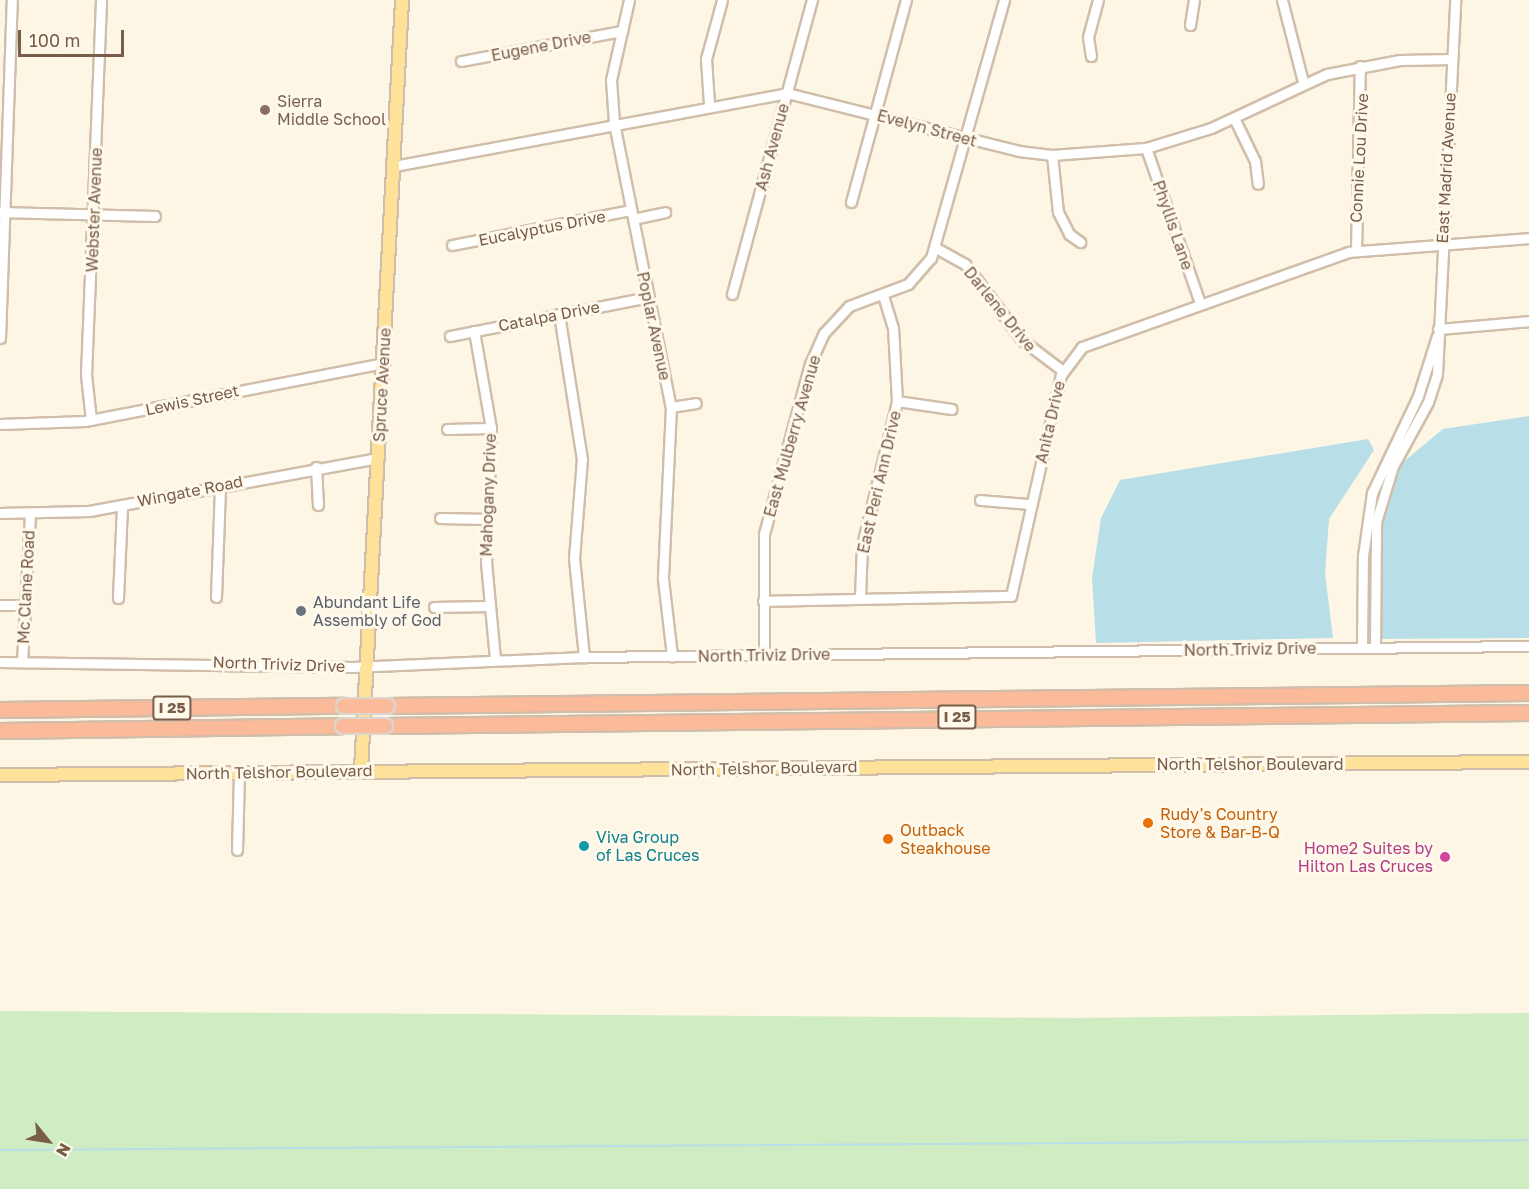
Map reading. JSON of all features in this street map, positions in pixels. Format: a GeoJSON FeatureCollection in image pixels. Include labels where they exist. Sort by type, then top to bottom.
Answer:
{"type":"FeatureCollection","features":[{"type":"Feature","properties":{"kind":"highway","name":"I 25"},"geometry":{"type":"LineString","coordinates":[[0,710],[1529,693]]}},
{"type":"Feature","properties":{"kind":"highway","name":"I 25"},"geometry":{"type":"LineString","coordinates":[[0,731],[1529,713]]}},
{"type":"Feature","properties":{"kind":"main road","name":"Spruce Avenue"},"geometry":{"type":"LineString","coordinates":[[361,770],[402,0]]}},
{"type":"Feature","properties":{"kind":"main road","name":"North Telshor Boulevard"},"geometry":{"type":"LineString","coordinates":[[0,776],[361,770],[1529,762]]}},
{"type":"Feature","properties":{"kind":"street"},"geometry":{"type":"LineString","coordinates":[[0,338],[12,0]]}},
{"type":"Feature","properties":{"kind":"street","name":"Webster Avenue"},"geometry":{"type":"LineString","coordinates":[[91,420],[86,375],[101,0]]}},
{"type":"Feature","properties":{"kind":"street","name":"Poplar Avenue"},"geometry":{"type":"LineString","coordinates":[[629,0],[611,80],[614,123],[671,407],[663,579],[672,656]]}},
{"type":"Feature","properties":{"kind":"street"},"geometry":{"type":"LineString","coordinates":[[709,104],[706,59],[722,0]]}},
{"type":"Feature","properties":{"kind":"street","name":"Ash Avenue"},"geometry":{"type":"LineString","coordinates":[[732,294],[812,0]]}},
{"type":"Feature","properties":{"kind":"street"},"geometry":{"type":"LineString","coordinates":[[851,202],[906,0]]}},
{"type":"Feature","properties":{"kind":"street","name":"East Mulberry Avenue"},"geometry":{"type":"LineString","coordinates":[[764,655],[765,528],[810,363],[824,333],[849,306],[883,296],[917,277],[936,248],[1004,0]]}},
{"type":"Feature","properties":{"kind":"street"},"geometry":{"type":"LineString","coordinates":[[1091,56],[1088,37],[1098,0]]}},
{"type":"Feature","properties":{"kind":"street"},"geometry":{"type":"LineString","coordinates":[[1190,25],[1194,0]]}},
{"type":"Feature","properties":{"kind":"street"},"geometry":{"type":"LineString","coordinates":[[1282,0],[1303,82]]}},
{"type":"Feature","properties":{"kind":"street","name":"East Madrid Avenue"},"geometry":{"type":"LineString","coordinates":[[1375,647],[1376,522],[1393,466],[1428,402],[1437,374],[1455,0]]}},
{"type":"Feature","properties":{"kind":"street","name":"Eugene Drive"},"geometry":{"type":"LineString","coordinates":[[461,61],[622,31]]}},
{"type":"Feature","properties":{"kind":"street","name":"Evelyn Street"},"geometry":{"type":"LineString","coordinates":[[394,166],[709,104],[788,93],[966,139],[1052,155],[1146,148],[1234,118],[1303,82],[1360,66],[1452,59]]}},
{"type":"Feature","properties":{"kind":"street","name":"Connie Lou Drive"},"geometry":{"type":"LineString","coordinates":[[1356,251],[1360,66]]}},
{"type":"Feature","properties":{"kind":"street"},"geometry":{"type":"LineString","coordinates":[[1234,118],[1256,161],[1258,184]]}},
{"type":"Feature","properties":{"kind":"street","name":"Phyllis Lane"},"geometry":{"type":"LineString","coordinates":[[1146,148],[1200,303]]}},
{"type":"Feature","properties":{"kind":"street"},"geometry":{"type":"LineString","coordinates":[[1052,155],[1058,212],[1068,234],[1080,242]]}},
{"type":"Feature","properties":{"kind":"street"},"geometry":{"type":"LineString","coordinates":[[3,212],[155,216]]}},
{"type":"Feature","properties":{"kind":"street","name":"Eucalyptus Drive"},"geometry":{"type":"LineString","coordinates":[[452,245],[632,214],[665,212]]}},
{"type":"Feature","properties":{"kind":"street","name":"Anita Drive"},"geometry":{"type":"LineString","coordinates":[[763,602],[860,597],[1011,596],[1029,504],[1063,371],[1077,351],[1096,339],[1356,251],[1529,238]]}},
{"type":"Feature","properties":{"kind":"street","name":"Darlene Drive"},"geometry":{"type":"LineString","coordinates":[[936,248],[965,264],[1022,340],[1063,371]]}},
{"type":"Feature","properties":{"kind":"street","name":"East Peri Ann Drive"},"geometry":{"type":"LineString","coordinates":[[860,597],[862,545],[897,401],[892,328],[883,296]]}},
{"type":"Feature","properties":{"kind":"street","name":"Catalpa Drive"},"geometry":{"type":"LineString","coordinates":[[450,336],[648,297]]}},
{"type":"Feature","properties":{"kind":"street"},"geometry":{"type":"LineString","coordinates":[[559,314],[582,459],[574,558],[584,657]]}},
{"type":"Feature","properties":{"kind":"street"},"geometry":{"type":"LineString","coordinates":[[1438,332],[1529,321]]}},
{"type":"Feature","properties":{"kind":"street","name":"Mahogany Drive"},"geometry":{"type":"LineString","coordinates":[[474,331],[491,428],[488,519],[489,606],[495,659]]}},
{"type":"Feature","properties":{"kind":"street","name":"East Madrid Avenue"},"geometry":{"type":"LineString","coordinates":[[1362,647],[1363,556],[1372,493],[1418,396],[1438,332]]}},
{"type":"Feature","properties":{"kind":"street","name":"Lewis Street"},"geometry":{"type":"LineString","coordinates":[[0,424],[91,420],[384,363]]}},
{"type":"Feature","properties":{"kind":"street"},"geometry":{"type":"LineString","coordinates":[[897,401],[951,409]]}},
{"type":"Feature","properties":{"kind":"street"},"geometry":{"type":"LineString","coordinates":[[671,407],[696,403]]}},
{"type":"Feature","properties":{"kind":"street"},"geometry":{"type":"LineString","coordinates":[[447,429],[491,428]]}},
{"type":"Feature","properties":{"kind":"street","name":"Wingate Road"},"geometry":{"type":"LineString","coordinates":[[0,513],[30,513],[122,505],[316,467],[379,458]]}},
{"type":"Feature","properties":{"kind":"street"},"geometry":{"type":"LineString","coordinates":[[316,467],[318,505]]}},
{"type":"Feature","properties":{"kind":"street"},"geometry":{"type":"LineString","coordinates":[[216,597],[219,486]]}},
{"type":"Feature","properties":{"kind":"street"},"geometry":{"type":"LineString","coordinates":[[980,500],[1029,504]]}},
{"type":"Feature","properties":{"kind":"street"},"geometry":{"type":"LineString","coordinates":[[118,598],[122,505]]}},
{"type":"Feature","properties":{"kind":"street","name":"Mc Clane Road"},"geometry":{"type":"LineString","coordinates":[[22,662],[30,513]]}},
{"type":"Feature","properties":{"kind":"street"},"geometry":{"type":"LineString","coordinates":[[440,518],[488,519]]}},
{"type":"Feature","properties":{"kind":"street"},"geometry":{"type":"LineString","coordinates":[[0,605],[25,605]]}},
{"type":"Feature","properties":{"kind":"street"},"geometry":{"type":"LineString","coordinates":[[434,607],[489,606]]}},
{"type":"Feature","properties":{"kind":"street","name":"North Triviz Drive"},"geometry":{"type":"LineString","coordinates":[[0,662],[368,666],[584,657],[1529,646]]}},
{"type":"Feature","properties":{"kind":"street"},"geometry":{"type":"LineString","coordinates":[[237,850],[239,773]]}},
{"type":"Feature","properties":{"kind":"green space"},"geometry":{"type":"Polygon","coordinates":[[[0,1011],[1075,1018],[1529,1013],[1529,1189],[0,1189],[0,1011]]]}},
{"type":"Feature","properties":{"kind":"water"},"geometry":{"type":"Polygon","coordinates":[[[1529,416],[1529,638],[1367,639],[1375,517],[1401,464],[1443,429],[1529,416]]]}},
{"type":"Feature","properties":{"kind":"water"},"geometry":{"type":"Polygon","coordinates":[[[1368,439],[1374,450],[1329,519],[1325,573],[1333,638],[1096,643],[1092,578],[1101,518],[1120,480],[1368,439]]]}},
{"type":"Feature","properties":{"kind":"waterway"},"geometry":{"type":"LineString","coordinates":[[0,1150],[1529,1140]]}},
{"type":"Feature","properties":{"kind":"place","name":"Sierra Middle School"},"geometry":{"type":"Point","coordinates":[265,110]}},
{"type":"Feature","properties":{"kind":"place","name":"Abundant Life Assembly of God"},"geometry":{"type":"Point","coordinates":[301,611]}},
{"type":"Feature","properties":{"kind":"place","name":"Rudy's Country Store & Bar-B-Q"},"geometry":{"type":"Point","coordinates":[1148,823]}},
{"type":"Feature","properties":{"kind":"place","name":"Outback Steakhouse"},"geometry":{"type":"Point","coordinates":[888,839]}},
{"type":"Feature","properties":{"kind":"place","name":"Viva Group of Las Cruces"},"geometry":{"type":"Point","coordinates":[584,846]}},
{"type":"Feature","properties":{"kind":"place","name":"Home2 Suites by Hilton Las Cruces"},"geometry":{"type":"Point","coordinates":[1445,857]}}]}
